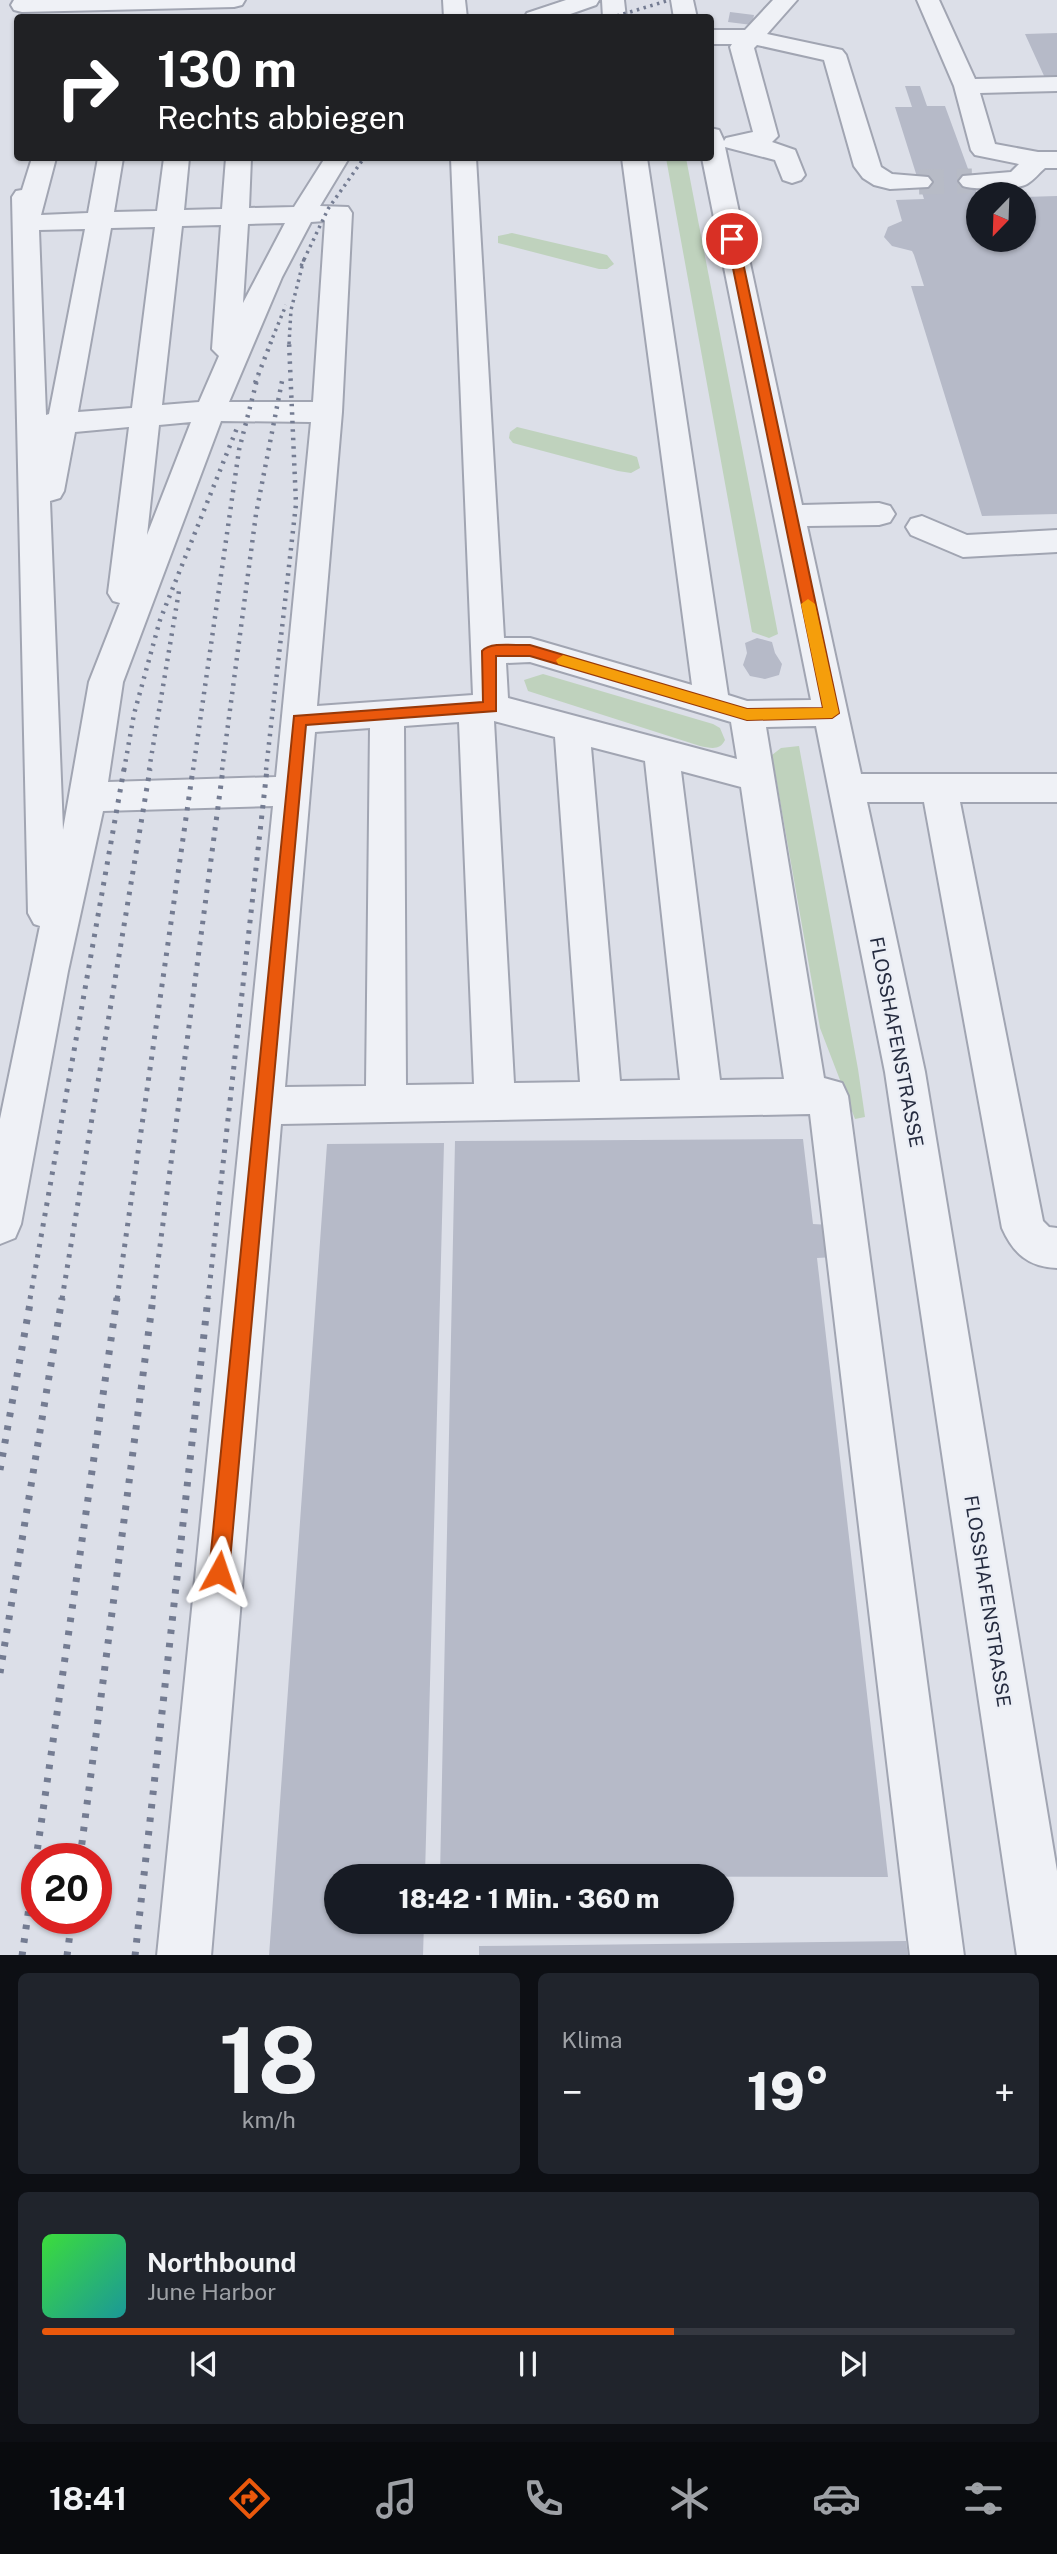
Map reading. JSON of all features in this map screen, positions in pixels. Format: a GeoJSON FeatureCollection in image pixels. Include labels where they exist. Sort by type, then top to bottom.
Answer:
{"type":"FeatureCollection","features":[{"type":"Feature","properties":{"kind":"street"},"geometry":{"type":"LineString","coordinates":[[22,8],[234,0]]}},
{"type":"Feature","properties":{"kind":"street"},"geometry":{"type":"LineString","coordinates":[[547,14],[588,0]]}},
{"type":"Feature","properties":{"kind":"street"},"geometry":{"type":"LineString","coordinates":[[748,143],[766,135],[742,47],[786,0]]}},
{"type":"Feature","properties":{"kind":"street"},"geometry":{"type":"LineString","coordinates":[[928,0],[966,86],[984,150],[1048,160]]}},
{"type":"Feature","properties":{"kind":"street"},"geometry":{"type":"LineString","coordinates":[[714,37],[751,37],[835,55],[867,166],[874,177],[883,181],[919,182]]}},
{"type":"Feature","properties":{"kind":"street"},"geometry":{"type":"LineString","coordinates":[[966,86],[1057,84]]}},
{"type":"Feature","properties":{"kind":"street"},"geometry":{"type":"LineString","coordinates":[[714,139],[748,143],[786,155],[792,175]]}},
{"type":"Feature","properties":{"kind":"street","name":"FLOSSHAFENSTRASSE"},"geometry":{"type":"LineString","coordinates":[[714,154],[905,1072],[1044,1955]]}},
{"type":"Feature","properties":{"kind":"street"},"geometry":{"type":"LineString","coordinates":[[972,181],[1018,179],[1048,160]]}},
{"type":"Feature","properties":{"kind":"street"},"geometry":{"type":"LineString","coordinates":[[24,161],[26,223],[48,424]]}},
{"type":"Feature","properties":{"kind":"street"},"geometry":{"type":"LineString","coordinates":[[26,223],[43,161]]}},
{"type":"Feature","properties":{"kind":"street"},"geometry":{"type":"LineString","coordinates":[[49,971],[36,555],[48,424],[99,221],[110,161]]}},
{"type":"Feature","properties":{"kind":"street"},"geometry":{"type":"LineString","coordinates":[[117,653],[177,161]]}},
{"type":"Feature","properties":{"kind":"street"},"geometry":{"type":"LineString","coordinates":[[224,379],[239,161]]}},
{"type":"Feature","properties":{"kind":"street"},"geometry":{"type":"LineString","coordinates":[[0,1224],[49,971],[88,796],[106,682],[210,411],[268,278],[301,215],[335,161]]}},
{"type":"Feature","properties":{"kind":"street"},"geometry":{"type":"LineString","coordinates":[[464,161],[489,651],[483,708],[495,1101]]}},
{"type":"Feature","properties":{"kind":"street"},"geometry":{"type":"LineString","coordinates":[[635,161],[712,704]]}},
{"type":"Feature","properties":{"kind":"street"},"geometry":{"type":"LineString","coordinates":[[301,215],[303,169]]}},
{"type":"Feature","properties":{"kind":"street"},"geometry":{"type":"LineString","coordinates":[[26,223],[339,213],[327,412],[184,1955]]}},
{"type":"Feature","properties":{"kind":"street"},"geometry":{"type":"LineString","coordinates":[[48,424],[210,411],[327,412]]}},
{"type":"Feature","properties":{"kind":"street"},"geometry":{"type":"LineString","coordinates":[[789,516],[878,514]]}},
{"type":"Feature","properties":{"kind":"street"},"geometry":{"type":"LineString","coordinates":[[922,527],[963,546],[1057,541]]}},
{"type":"Feature","properties":{"kind":"street"},"geometry":{"type":"LineString","coordinates":[[489,651],[530,650],[747,715],[832,713]]}},
{"type":"Feature","properties":{"kind":"street"},"geometry":{"type":"LineString","coordinates":[[299,720],[483,708],[572,728],[757,778]]}},
{"type":"Feature","properties":{"kind":"street"},"geometry":{"type":"LineString","coordinates":[[386,1103],[387,714]]}},
{"type":"Feature","properties":{"kind":"street"},"geometry":{"type":"LineString","coordinates":[[747,715],[807,1096]]}},
{"type":"Feature","properties":{"kind":"street"},"geometry":{"type":"LineString","coordinates":[[572,728],[601,1100]]}},
{"type":"Feature","properties":{"kind":"street"},"geometry":{"type":"LineString","coordinates":[[661,752],[702,1097]]}},
{"type":"Feature","properties":{"kind":"street"},"geometry":{"type":"LineString","coordinates":[[848,788],[1057,788]]}},
{"type":"Feature","properties":{"kind":"street"},"geometry":{"type":"LineString","coordinates":[[939,788],[1023,1228],[1031,1242],[1045,1248],[1057,1248]]}},
{"type":"Feature","properties":{"kind":"street"},"geometry":{"type":"LineString","coordinates":[[88,796],[292,790]]}},
{"type":"Feature","properties":{"kind":"street"},"geometry":{"type":"LineString","coordinates":[[262,1106],[828,1096],[937,1955]]}},
{"type":"Feature","properties":{"kind":"green space"},"geometry":{"type":"Polygon","coordinates":[[[667,161],[687,161],[778,634],[769,638],[752,632],[667,161]]]}},
{"type":"Feature","properties":{"kind":"green space"},"geometry":{"type":"Polygon","coordinates":[[[512,233],[607,255],[614,264],[607,269],[599,269],[498,243],[498,236],[512,233]]]}},
{"type":"Feature","properties":{"kind":"green space"},"geometry":{"type":"Polygon","coordinates":[[[517,427],[637,457],[640,468],[631,473],[618,471],[513,443],[509,438],[510,432],[517,427]]]}},
{"type":"Feature","properties":{"kind":"green space"},"geometry":{"type":"Polygon","coordinates":[[[543,674],[713,724],[720,728],[725,740],[718,747],[700,746],[528,691],[524,680],[543,674]]]}},
{"type":"Feature","properties":{"kind":"green space"},"geometry":{"type":"Polygon","coordinates":[[[799,746],[858,1069],[865,1117],[855,1119],[820,1028],[772,755],[781,748],[799,746]]]}},
{"type":"Feature","properties":{"kind":"building"},"geometry":{"type":"Polygon","coordinates":[[[730,12],[754,15],[752,25],[728,22],[730,12]]]}},
{"type":"Feature","properties":{"kind":"building"},"geometry":{"type":"Polygon","coordinates":[[[1057,33],[1057,77],[1045,78],[1025,34],[1057,33]]]}},
{"type":"Feature","properties":{"kind":"building"},"geometry":{"type":"Polygon","coordinates":[[[905,86],[920,86],[927,106],[945,106],[973,182],[966,182],[966,252],[1036,252],[1036,197],[1057,196],[1057,514],[982,516],[911,286],[924,286],[914,255],[912,251],[892,246],[884,237],[888,227],[902,221],[896,200],[924,199],[895,107],[912,107],[905,86]]]}},
{"type":"Feature","properties":{"kind":"building"},"geometry":{"type":"Polygon","coordinates":[[[757,638],[772,642],[782,664],[779,675],[765,679],[750,676],[743,665],[747,653],[745,643],[757,638]]]}},
{"type":"Feature","properties":{"kind":"building"},"geometry":{"type":"Polygon","coordinates":[[[803,1139],[813,1224],[831,1225],[835,1257],[817,1258],[888,1877],[734,1877],[734,1864],[440,1864],[455,1141],[803,1139]]]}},
{"type":"Feature","properties":{"kind":"building"},"geometry":{"type":"Polygon","coordinates":[[[444,1143],[425,1864],[324,1864],[324,1934],[424,1934],[423,1955],[269,1955],[327,1144],[444,1143]]]}},
{"type":"Feature","properties":{"kind":"building"},"geometry":{"type":"Polygon","coordinates":[[[906,1941],[908,1955],[479,1955],[479,1946],[906,1941]]]}},
{"type":"Feature","properties":{"kind":"tunnel"},"geometry":{"type":"LineString","coordinates":[[919,182],[972,181]]}},
{"type":"Feature","properties":{"kind":"railway"},"geometry":{"type":"LineString","coordinates":[[623,14],[670,0]]}},
{"type":"Feature","properties":{"kind":"railway"},"geometry":{"type":"LineString","coordinates":[[304,260],[328,209],[362,161]]}},
{"type":"Feature","properties":{"kind":"railway"},"geometry":{"type":"LineString","coordinates":[[289,343],[291,310],[304,260]]}},
{"type":"Feature","properties":{"kind":"railway"},"geometry":{"type":"LineString","coordinates":[[301,266],[304,260]]}},
{"type":"Feature","properties":{"kind":"railway"},"geometry":{"type":"LineString","coordinates":[[270,344],[286,305]]}},
{"type":"Feature","properties":{"kind":"railway"},"geometry":{"type":"LineString","coordinates":[[255,383],[271,342]]}},
{"type":"Feature","properties":{"kind":"railway"},"geometry":{"type":"LineString","coordinates":[[266,770],[296,504],[289,343]]}},
{"type":"Feature","properties":{"kind":"railway"},"geometry":{"type":"LineString","coordinates":[[193,770],[239,450],[258,376]]}},
{"type":"Feature","properties":{"kind":"railway"},"geometry":{"type":"LineString","coordinates":[[222,770],[256,514],[283,376]]}},
{"type":"Feature","properties":{"kind":"railway"},"geometry":{"type":"LineString","coordinates":[[124,770],[134,714],[160,620],[237,428]]}},
{"type":"Feature","properties":{"kind":"railway"},"geometry":{"type":"LineString","coordinates":[[149,770],[179,591]]}},
{"type":"Feature","properties":{"kind":"railway"},"geometry":{"type":"LineString","coordinates":[[30,1299],[124,769]]}},
{"type":"Feature","properties":{"kind":"railway"},"geometry":{"type":"LineString","coordinates":[[62,1299],[150,769]]}},
{"type":"Feature","properties":{"kind":"railway"},"geometry":{"type":"LineString","coordinates":[[117,1299],[193,769]]}},
{"type":"Feature","properties":{"kind":"railway"},"geometry":{"type":"LineString","coordinates":[[153,1299],[223,769]]}},
{"type":"Feature","properties":{"kind":"railway"},"geometry":{"type":"LineString","coordinates":[[208,1299],[267,769]]}},
{"type":"Feature","properties":{"kind":"railway"},"geometry":{"type":"LineString","coordinates":[[0,1470],[31,1298]]}},
{"type":"Feature","properties":{"kind":"railway"},"geometry":{"type":"LineString","coordinates":[[0,1673],[62,1298]]}},
{"type":"Feature","properties":{"kind":"railway"},"geometry":{"type":"LineString","coordinates":[[22,1955],[117,1298]]}},
{"type":"Feature","properties":{"kind":"railway"},"geometry":{"type":"LineString","coordinates":[[82,1843],[153,1298]]}},
{"type":"Feature","properties":{"kind":"railway"},"geometry":{"type":"LineString","coordinates":[[135,1955],[208,1298]]}},
{"type":"Feature","properties":{"kind":"railway"},"geometry":{"type":"LineString","coordinates":[[67,1955],[70,1934]]}},
{"type":"Feature","properties":{"kind":"slow traffic"},"geometry":{"type":"LineString","coordinates":[[563,660],[747,715],[832,713],[808,604]]}},
{"type":"Feature","properties":{"kind":"route"},"geometry":{"type":"LineString","coordinates":[[219,1572],[299,720],[491,707],[489,651],[530,650],[747,715],[832,713],[732,239]]}}]}
